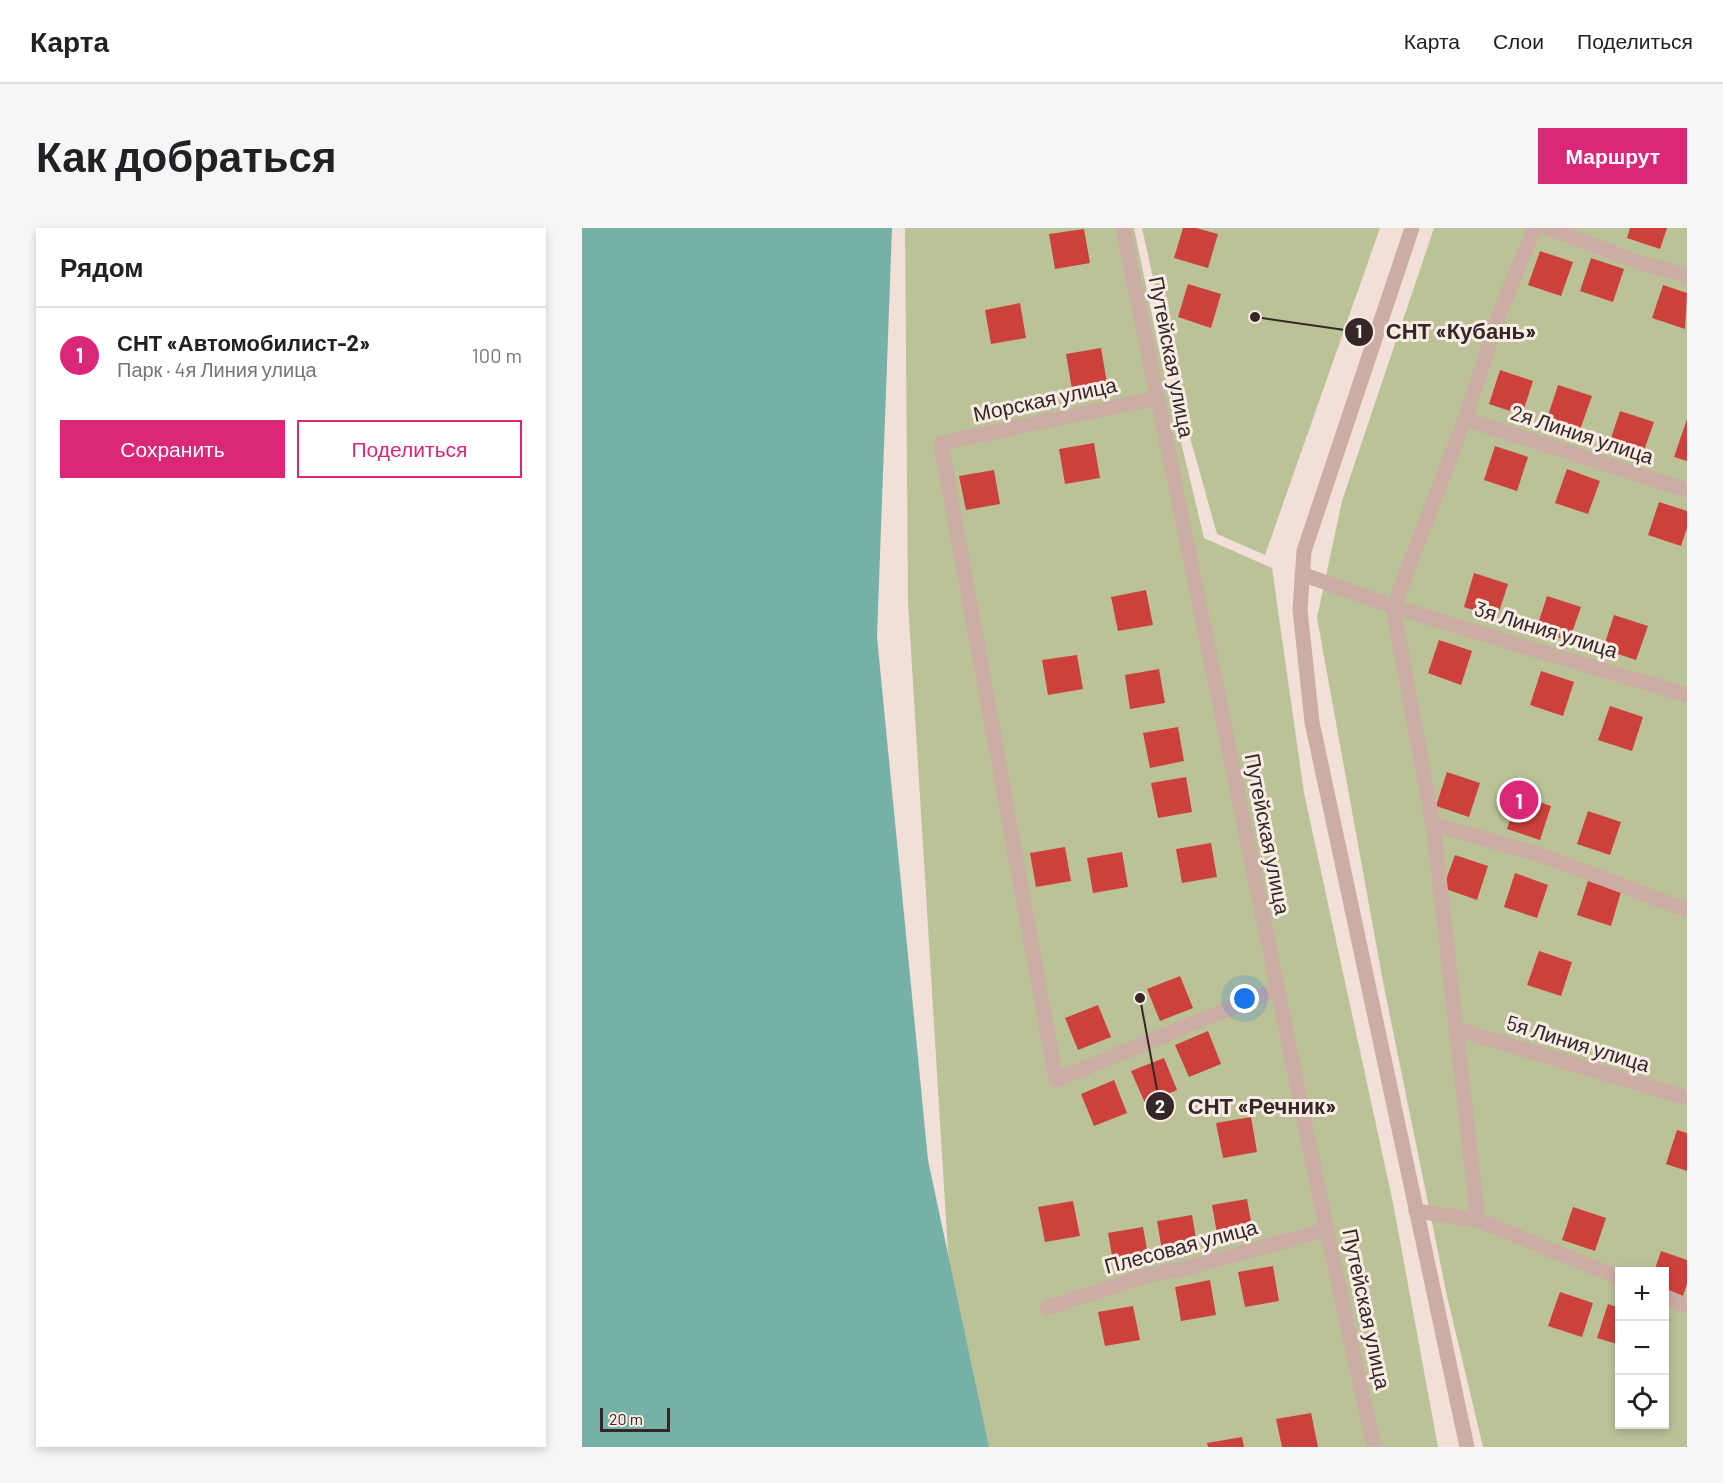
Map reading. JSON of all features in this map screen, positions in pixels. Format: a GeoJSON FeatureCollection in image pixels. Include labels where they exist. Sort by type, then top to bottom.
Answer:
{"type":"FeatureCollection","features":[{"type":"Feature","properties":{"kind":"street","name":"Путейская улица"},"geometry":{"type":"LineString","coordinates":[[1124,228],[1369,1445]]}},
{"type":"Feature","properties":{"kind":"street"},"geometry":{"type":"LineString","coordinates":[[1412,228],[1304,551],[1300,610],[1312,722],[1467,1447]]}},
{"type":"Feature","properties":{"kind":"street"},"geometry":{"type":"LineString","coordinates":[[1478,1220],[1433,824],[1392,608],[1465,419],[1501,309],[1535,228]]}},
{"type":"Feature","properties":{"kind":"street"},"geometry":{"type":"LineString","coordinates":[[1548,228],[1632,260],[1687,276]]}},
{"type":"Feature","properties":{"kind":"street","name":"Морская улица"},"geometry":{"type":"LineString","coordinates":[[1158,398],[941,443],[1056,1080],[1277,989]]}},
{"type":"Feature","properties":{"kind":"street","name":"2я Линия улица"},"geometry":{"type":"LineString","coordinates":[[1465,419],[1687,490]]}},
{"type":"Feature","properties":{"kind":"street","name":"3я Линия улица"},"geometry":{"type":"LineString","coordinates":[[1302,574],[1392,608],[1483,632],[1687,696]]}},
{"type":"Feature","properties":{"kind":"street"},"geometry":{"type":"LineString","coordinates":[[1433,824],[1541,855],[1687,910]]}},
{"type":"Feature","properties":{"kind":"street","name":"5я Линия улица"},"geometry":{"type":"LineString","coordinates":[[1456,1029],[1687,1098]]}},
{"type":"Feature","properties":{"kind":"street"},"geometry":{"type":"LineString","coordinates":[[1416,1211],[1478,1220],[1615,1276]]}},
{"type":"Feature","properties":{"kind":"street","name":"Плесовая улица"},"geometry":{"type":"LineString","coordinates":[[1047,1308],[1149,1275],[1182,1269],[1327,1230]]}},
{"type":"Feature","properties":{"kind":"street"},"geometry":{"type":"LineString","coordinates":[[1669,1298],[1687,1305]]}},
{"type":"Feature","properties":{"kind":"green space"},"geometry":{"type":"Polygon","coordinates":[[[905,228],[1134,228],[1160,354],[1204,538],[1272,568],[1304,793],[1393,1203],[1438,1447],[960,1447],[908,602],[905,228]]]}},
{"type":"Feature","properties":{"kind":"green space"},"geometry":{"type":"Polygon","coordinates":[[[1142,228],[1380,228],[1265,555],[1217,534],[1181,405],[1142,228]]]}},
{"type":"Feature","properties":{"kind":"green space"},"geometry":{"type":"Polygon","coordinates":[[[1434,228],[1687,228],[1687,1447],[1483,1447],[1447,1296],[1383,982],[1317,618],[1342,501],[1434,228]]]}},
{"type":"Feature","properties":{"kind":"water"},"geometry":{"type":"Polygon","coordinates":[[[582,228],[892,228],[877,637],[928,1160],[989,1447],[582,1447],[582,228]]]}},
{"type":"Feature","properties":{"kind":"building"},"geometry":{"type":"Polygon","coordinates":[[[1183,228],[1196,228],[1218,234],[1208,268],[1174,258],[1183,228]]]}},
{"type":"Feature","properties":{"kind":"building"},"geometry":{"type":"Polygon","coordinates":[[[1630,228],[1667,228],[1660,249],[1627,238],[1630,228]]]}},
{"type":"Feature","properties":{"kind":"building"},"geometry":{"type":"Polygon","coordinates":[[[1084,229],[1090,263],[1055,269],[1049,234],[1084,229]]]}},
{"type":"Feature","properties":{"kind":"building"},"geometry":{"type":"Polygon","coordinates":[[[1540,251],[1573,262],[1561,296],[1528,285],[1540,251]]]}},
{"type":"Feature","properties":{"kind":"building"},"geometry":{"type":"Polygon","coordinates":[[[1591,258],[1624,269],[1613,302],[1580,291],[1591,258]]]}},
{"type":"Feature","properties":{"kind":"building"},"geometry":{"type":"Polygon","coordinates":[[[1188,284],[1221,294],[1211,328],[1178,317],[1188,284]]]}},
{"type":"Feature","properties":{"kind":"building"},"geometry":{"type":"Polygon","coordinates":[[[1663,285],[1687,293],[1685,329],[1652,318],[1663,285]]]}},
{"type":"Feature","properties":{"kind":"building"},"geometry":{"type":"Polygon","coordinates":[[[1020,303],[1026,338],[991,344],[985,310],[1020,303]]]}},
{"type":"Feature","properties":{"kind":"building"},"geometry":{"type":"Polygon","coordinates":[[[1101,348],[1107,383],[1072,389],[1066,354],[1101,348]]]}},
{"type":"Feature","properties":{"kind":"building"},"geometry":{"type":"Polygon","coordinates":[[[1500,370],[1533,381],[1522,415],[1489,404],[1500,370]]]}},
{"type":"Feature","properties":{"kind":"building"},"geometry":{"type":"Polygon","coordinates":[[[1558,385],[1592,396],[1580,430],[1547,419],[1558,385]]]}},
{"type":"Feature","properties":{"kind":"building"},"geometry":{"type":"Polygon","coordinates":[[[1620,411],[1654,422],[1642,456],[1609,444],[1620,411]]]}},
{"type":"Feature","properties":{"kind":"building"},"geometry":{"type":"Polygon","coordinates":[[[1687,419],[1687,461],[1674,457],[1687,419]]]}},
{"type":"Feature","properties":{"kind":"building"},"geometry":{"type":"Polygon","coordinates":[[[1094,443],[1100,478],[1065,484],[1059,449],[1094,443]]]}},
{"type":"Feature","properties":{"kind":"building"},"geometry":{"type":"Polygon","coordinates":[[[1495,446],[1528,457],[1517,491],[1484,480],[1495,446]]]}},
{"type":"Feature","properties":{"kind":"building"},"geometry":{"type":"Polygon","coordinates":[[[1567,469],[1600,481],[1588,514],[1555,503],[1567,469]]]}},
{"type":"Feature","properties":{"kind":"building"},"geometry":{"type":"Polygon","coordinates":[[[994,470],[1000,504],[966,510],[959,476],[994,470]]]}},
{"type":"Feature","properties":{"kind":"building"},"geometry":{"type":"Polygon","coordinates":[[[1659,502],[1687,511],[1687,528],[1681,546],[1648,535],[1659,502]]]}},
{"type":"Feature","properties":{"kind":"building"},"geometry":{"type":"Polygon","coordinates":[[[1474,573],[1508,584],[1497,618],[1464,607],[1474,573]]]}},
{"type":"Feature","properties":{"kind":"building"},"geometry":{"type":"Polygon","coordinates":[[[1146,590],[1153,625],[1118,631],[1111,597],[1146,590]]]}},
{"type":"Feature","properties":{"kind":"building"},"geometry":{"type":"Polygon","coordinates":[[[1547,596],[1581,607],[1569,641],[1536,630],[1547,596]]]}},
{"type":"Feature","properties":{"kind":"building"},"geometry":{"type":"Polygon","coordinates":[[[1614,615],[1648,626],[1636,660],[1603,649],[1614,615]]]}},
{"type":"Feature","properties":{"kind":"building"},"geometry":{"type":"Polygon","coordinates":[[[1439,640],[1472,651],[1461,685],[1428,673],[1439,640]]]}},
{"type":"Feature","properties":{"kind":"building"},"geometry":{"type":"Polygon","coordinates":[[[1077,655],[1083,689],[1048,695],[1042,660],[1077,655]]]}},
{"type":"Feature","properties":{"kind":"building"},"geometry":{"type":"Polygon","coordinates":[[[1159,669],[1165,703],[1130,709],[1125,675],[1159,669]]]}},
{"type":"Feature","properties":{"kind":"building"},"geometry":{"type":"Polygon","coordinates":[[[1541,671],[1574,682],[1563,716],[1530,705],[1541,671]]]}},
{"type":"Feature","properties":{"kind":"building"},"geometry":{"type":"Polygon","coordinates":[[[1610,706],[1643,717],[1632,751],[1598,740],[1610,706]]]}},
{"type":"Feature","properties":{"kind":"building"},"geometry":{"type":"Polygon","coordinates":[[[1178,727],[1184,761],[1150,768],[1143,733],[1178,727]]]}},
{"type":"Feature","properties":{"kind":"building"},"geometry":{"type":"Polygon","coordinates":[[[1447,772],[1480,783],[1469,817],[1436,806],[1447,772]]]}},
{"type":"Feature","properties":{"kind":"building"},"geometry":{"type":"Polygon","coordinates":[[[1186,777],[1192,812],[1158,818],[1151,783],[1186,777]]]}},
{"type":"Feature","properties":{"kind":"building"},"geometry":{"type":"Polygon","coordinates":[[[1518,795],[1551,806],[1540,840],[1507,829],[1518,795]]]}},
{"type":"Feature","properties":{"kind":"building"},"geometry":{"type":"Polygon","coordinates":[[[1588,811],[1621,822],[1610,855],[1577,844],[1588,811]]]}},
{"type":"Feature","properties":{"kind":"building"},"geometry":{"type":"Polygon","coordinates":[[[1211,843],[1217,877],[1182,883],[1176,849],[1211,843]]]}},
{"type":"Feature","properties":{"kind":"building"},"geometry":{"type":"Polygon","coordinates":[[[1065,847],[1071,881],[1036,887],[1030,853],[1065,847]]]}},
{"type":"Feature","properties":{"kind":"building"},"geometry":{"type":"Polygon","coordinates":[[[1122,852],[1128,887],[1093,893],[1087,858],[1122,852]]]}},
{"type":"Feature","properties":{"kind":"building"},"geometry":{"type":"Polygon","coordinates":[[[1455,855],[1488,866],[1477,900],[1443,888],[1455,855]]]}},
{"type":"Feature","properties":{"kind":"building"},"geometry":{"type":"Polygon","coordinates":[[[1515,873],[1548,885],[1537,918],[1504,907],[1515,873]]]}},
{"type":"Feature","properties":{"kind":"building"},"geometry":{"type":"Polygon","coordinates":[[[1588,881],[1621,892],[1611,926],[1577,915],[1588,881]]]}},
{"type":"Feature","properties":{"kind":"building"},"geometry":{"type":"Polygon","coordinates":[[[1539,951],[1572,962],[1561,996],[1527,985],[1539,951]]]}},
{"type":"Feature","properties":{"kind":"building"},"geometry":{"type":"Polygon","coordinates":[[[1180,976],[1193,1008],[1160,1021],[1147,989],[1180,976]]]}},
{"type":"Feature","properties":{"kind":"building"},"geometry":{"type":"Polygon","coordinates":[[[1098,1005],[1111,1037],[1078,1050],[1065,1018],[1098,1005]]]}},
{"type":"Feature","properties":{"kind":"building"},"geometry":{"type":"Polygon","coordinates":[[[1208,1031],[1221,1064],[1189,1077],[1175,1045],[1208,1031]]]}},
{"type":"Feature","properties":{"kind":"building"},"geometry":{"type":"Polygon","coordinates":[[[1164,1058],[1177,1090],[1145,1103],[1131,1071],[1164,1058]]]}},
{"type":"Feature","properties":{"kind":"building"},"geometry":{"type":"Polygon","coordinates":[[[1114,1080],[1127,1113],[1094,1126],[1081,1094],[1114,1080]]]}},
{"type":"Feature","properties":{"kind":"building"},"geometry":{"type":"Polygon","coordinates":[[[1251,1117],[1257,1152],[1223,1158],[1216,1123],[1251,1117]]]}},
{"type":"Feature","properties":{"kind":"building"},"geometry":{"type":"Polygon","coordinates":[[[1677,1130],[1687,1133],[1687,1171],[1666,1164],[1677,1130]]]}},
{"type":"Feature","properties":{"kind":"building"},"geometry":{"type":"Polygon","coordinates":[[[1247,1199],[1253,1233],[1218,1239],[1212,1205],[1247,1199]]]}},
{"type":"Feature","properties":{"kind":"building"},"geometry":{"type":"Polygon","coordinates":[[[1073,1201],[1080,1236],[1045,1242],[1038,1207],[1073,1201]]]}},
{"type":"Feature","properties":{"kind":"building"},"geometry":{"type":"Polygon","coordinates":[[[1573,1207],[1606,1218],[1595,1251],[1562,1240],[1573,1207]]]}},
{"type":"Feature","properties":{"kind":"building"},"geometry":{"type":"Polygon","coordinates":[[[1192,1215],[1198,1250],[1163,1256],[1157,1221],[1192,1215]]]}},
{"type":"Feature","properties":{"kind":"building"},"geometry":{"type":"Polygon","coordinates":[[[1143,1227],[1149,1261],[1114,1267],[1108,1233],[1143,1227]]]}},
{"type":"Feature","properties":{"kind":"building"},"geometry":{"type":"Polygon","coordinates":[[[1661,1251],[1687,1260],[1687,1284],[1683,1296],[1669,1292],[1669,1267],[1656,1267],[1661,1251]]]}},
{"type":"Feature","properties":{"kind":"building"},"geometry":{"type":"Polygon","coordinates":[[[1273,1266],[1279,1301],[1245,1307],[1238,1272],[1273,1266]]]}},
{"type":"Feature","properties":{"kind":"building"},"geometry":{"type":"Polygon","coordinates":[[[1210,1280],[1216,1315],[1181,1321],[1175,1287],[1210,1280]]]}},
{"type":"Feature","properties":{"kind":"building"},"geometry":{"type":"Polygon","coordinates":[[[1560,1292],[1593,1303],[1582,1337],[1548,1326],[1560,1292]]]}},
{"type":"Feature","properties":{"kind":"building"},"geometry":{"type":"Polygon","coordinates":[[[1608,1304],[1615,1306],[1615,1343],[1597,1338],[1608,1304]]]}},
{"type":"Feature","properties":{"kind":"building"},"geometry":{"type":"Polygon","coordinates":[[[1133,1306],[1140,1340],[1105,1346],[1098,1312],[1133,1306]]]}},
{"type":"Feature","properties":{"kind":"building"},"geometry":{"type":"Polygon","coordinates":[[[1311,1413],[1318,1447],[1282,1447],[1276,1419],[1311,1413]]]}},
{"type":"Feature","properties":{"kind":"building"},"geometry":{"type":"Polygon","coordinates":[[[1242,1437],[1244,1447],[1208,1447],[1207,1443],[1242,1437]]]}},
{"type":"Feature","properties":{"kind":"place","name":"СНТ «Кубань»"},"geometry":{"type":"Point","coordinates":[1255,317]}},
{"type":"Feature","properties":{"kind":"place","name":"СНТ «Автомобилист-2»"},"geometry":{"type":"Point","coordinates":[1519,800]}},
{"type":"Feature","properties":{"kind":"place","name":"СНТ «Речник»"},"geometry":{"type":"Point","coordinates":[1140,998]}}]}
